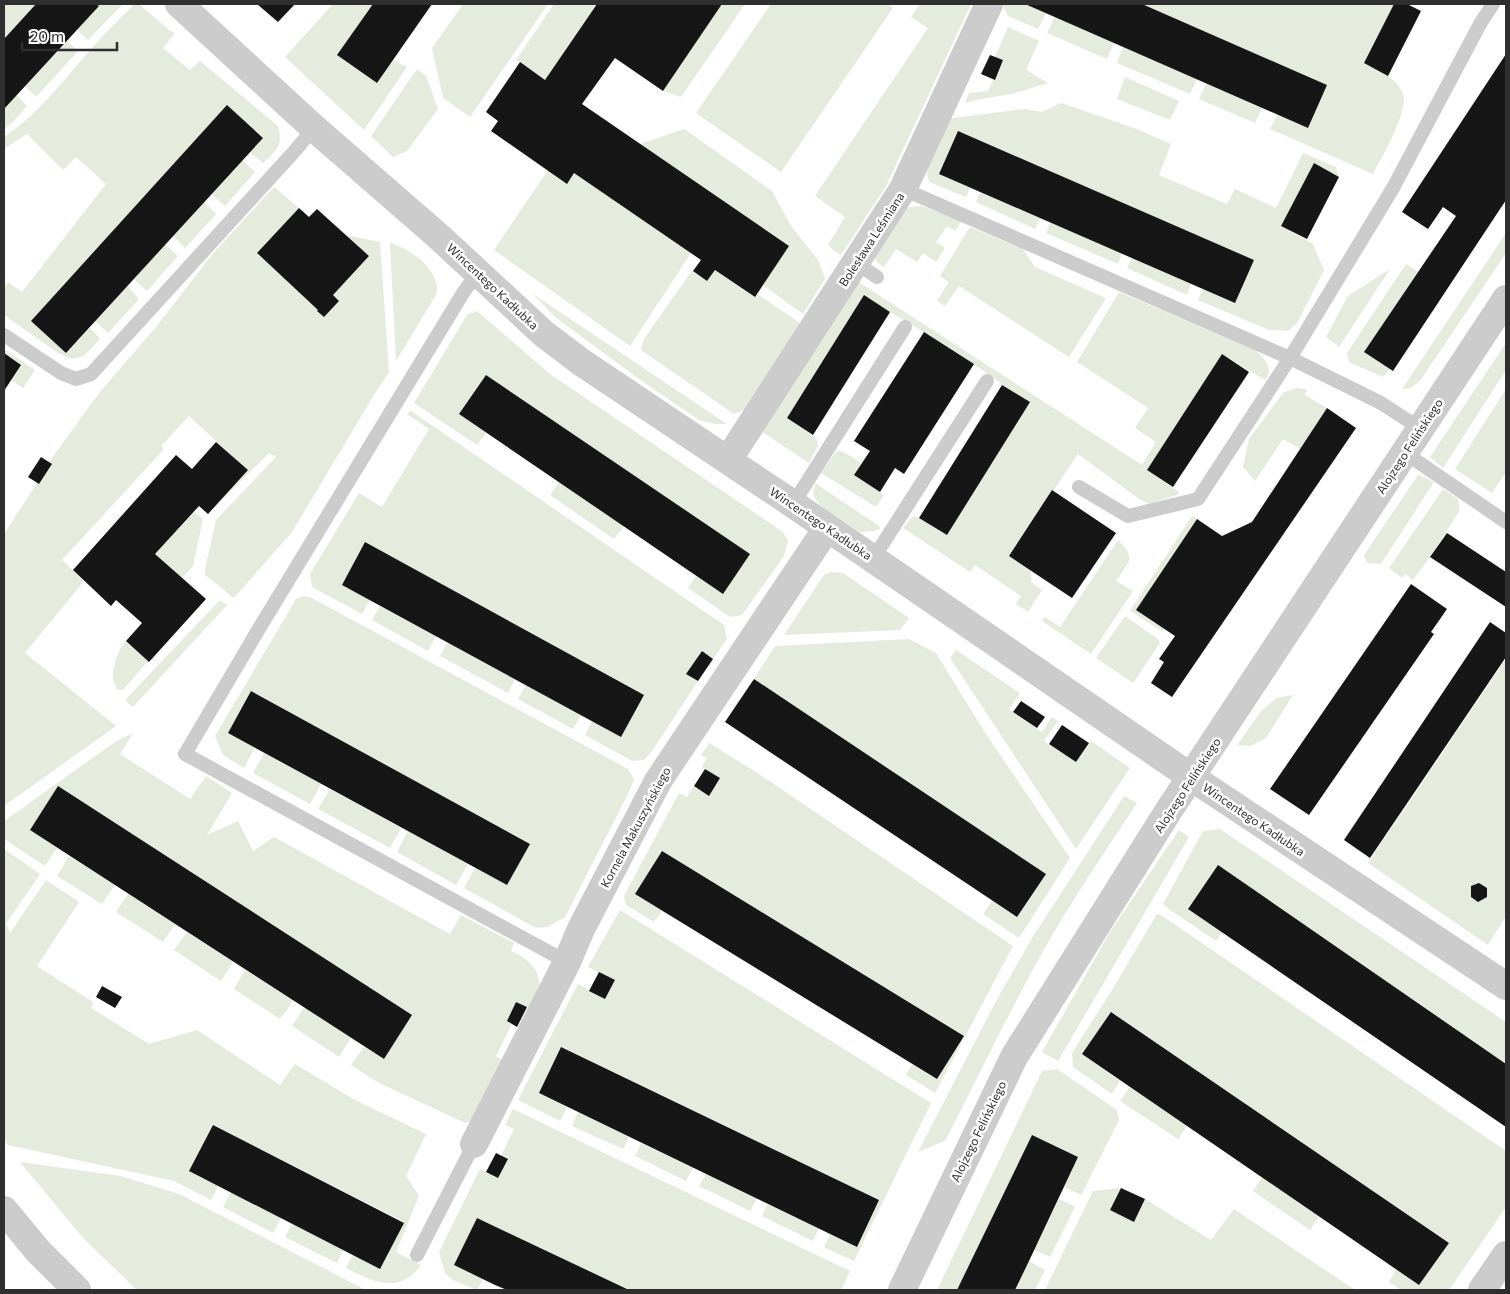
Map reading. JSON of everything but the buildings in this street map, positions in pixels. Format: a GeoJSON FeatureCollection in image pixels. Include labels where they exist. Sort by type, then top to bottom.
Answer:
{"type":"FeatureCollection","features":[{"type":"Feature","properties":{"kind":"street","name":"Wincentego Kadłubka"},"geometry":{"type":"LineString","coordinates":[[179,4],[314,128],[437,234],[544,334],[581,362],[793,504],[1191,777],[1506,986]]}},
{"type":"Feature","properties":{"kind":"street","name":"Bolesława Leśmiana"},"geometry":{"type":"LineString","coordinates":[[728,460],[867,270],[989,4]]}},
{"type":"Feature","properties":{"kind":"street","name":"Alojzego Felińskiego"},"geometry":{"type":"LineString","coordinates":[[902,1290],[1014,1057],[1191,777],[1506,299]]}},
{"type":"Feature","properties":{"kind":"street","name":"Kornela Makuszyńskiego"},"geometry":{"type":"LineString","coordinates":[[474,1144],[567,962],[581,929],[658,781],[827,528]]}},
{"type":"Feature","properties":{"kind":"street"},"geometry":{"type":"LineString","coordinates":[[4,1210],[38,1251],[77,1290]]}},
{"type":"Feature","properties":{"kind":"street"},"geometry":{"type":"LineString","coordinates":[[1482,1290],[1506,1255]]}},
{"type":"Feature","properties":{"kind":"lane"},"geometry":{"type":"LineString","coordinates":[[1080,487],[1128,516],[1198,499],[1290,358],[1393,188],[1480,24],[1494,4]]}},
{"type":"Feature","properties":{"kind":"lane"},"geometry":{"type":"LineString","coordinates":[[4,336],[61,373],[76,379],[91,374],[314,128]]}},
{"type":"Feature","properties":{"kind":"lane"},"geometry":{"type":"LineString","coordinates":[[903,189],[1290,358],[1381,403],[1421,429]]}},
{"type":"Feature","properties":{"kind":"lane"},"geometry":{"type":"LineString","coordinates":[[477,273],[265,619],[186,754],[567,962]]}},
{"type":"Feature","properties":{"kind":"lane"},"geometry":{"type":"LineString","coordinates":[[793,504],[905,327]]}},
{"type":"Feature","properties":{"kind":"lane"},"geometry":{"type":"LineString","coordinates":[[872,559],[988,381]]}},
{"type":"Feature","properties":{"kind":"lane"},"geometry":{"type":"LineString","coordinates":[[1405,452],[1506,522]]}},
{"type":"Feature","properties":{"kind":"lane"},"geometry":{"type":"LineString","coordinates":[[417,1255],[474,1144]]}},
{"type":"Feature","properties":{"kind":"shaded area"},"geometry":{"type":"Polygon","coordinates":[[[4,4],[36,4],[4,39],[4,4]]]}},
{"type":"Feature","properties":{"kind":"shaded area"},"geometry":{"type":"Polygon","coordinates":[[[96,4],[123,4],[88,40],[77,30],[98,6],[96,4]]]}},
{"type":"Feature","properties":{"kind":"shaded area"},"geometry":{"type":"Polygon","coordinates":[[[135,4],[139,4],[175,33],[163,48],[190,70],[200,61],[278,126],[280,138],[278,147],[263,163],[250,152],[263,137],[227,106],[31,321],[66,353],[90,328],[100,339],[84,356],[72,359],[58,353],[4,315],[4,288],[8,282],[22,292],[106,184],[76,157],[63,170],[27,134],[4,149],[4,137],[29,118],[51,96],[103,36],[135,4]]]}},
{"type":"Feature","properties":{"kind":"shaded area"},"geometry":{"type":"Polygon","coordinates":[[[333,4],[373,4],[338,56],[377,83],[393,60],[407,67],[364,130],[285,57],[333,4]]]}},
{"type":"Feature","properties":{"kind":"shaded area"},"geometry":{"type":"Polygon","coordinates":[[[463,4],[548,4],[470,117],[443,98],[432,48],[463,4]]]}},
{"type":"Feature","properties":{"kind":"shaded area"},"geometry":{"type":"Polygon","coordinates":[[[554,4],[597,4],[545,80],[516,60],[554,4]]]}},
{"type":"Feature","properties":{"kind":"shaded area"},"geometry":{"type":"Polygon","coordinates":[[[722,4],[745,4],[681,97],[663,91],[722,4]]]}},
{"type":"Feature","properties":{"kind":"shaded area"},"geometry":{"type":"Polygon","coordinates":[[[771,4],[887,4],[893,8],[781,172],[696,113],[771,4]]]}},
{"type":"Feature","properties":{"kind":"shaded area"},"geometry":{"type":"Polygon","coordinates":[[[920,4],[971,4],[886,186],[841,255],[828,245],[845,217],[815,196],[928,28],[911,17],[920,4]]]}},
{"type":"Feature","properties":{"kind":"shaded area"},"geometry":{"type":"Polygon","coordinates":[[[1002,4],[1025,4],[1046,13],[1038,29],[1008,16],[1002,4]]]}},
{"type":"Feature","properties":{"kind":"shaded area"},"geometry":{"type":"Polygon","coordinates":[[[1142,4],[1394,4],[1364,63],[1384,73],[1394,81],[1403,94],[1404,102],[1394,134],[1373,174],[1270,129],[1278,114],[1308,128],[1327,85],[1142,4]]]}},
{"type":"Feature","properties":{"kind":"shaded area"},"geometry":{"type":"Polygon","coordinates":[[[1055,17],[1114,43],[1107,59],[1047,33],[1055,17]]]}},
{"type":"Feature","properties":{"kind":"shaded area"},"geometry":{"type":"Polygon","coordinates":[[[1008,27],[1039,41],[1026,70],[1048,83],[1012,94],[965,103],[969,93],[988,91],[1003,60],[995,57],[1008,27]]]}},
{"type":"Feature","properties":{"kind":"shaded area"},"geometry":{"type":"Polygon","coordinates":[[[67,41],[78,51],[36,97],[25,86],[67,41]]]}},
{"type":"Feature","properties":{"kind":"shaded area"},"geometry":{"type":"Polygon","coordinates":[[[1123,47],[1197,79],[1190,94],[1117,63],[1123,47]]]}},
{"type":"Feature","properties":{"kind":"shaded area"},"geometry":{"type":"Polygon","coordinates":[[[417,69],[426,76],[438,109],[407,151],[393,157],[371,136],[417,69]]]}},
{"type":"Feature","properties":{"kind":"shaded area"},"geometry":{"type":"Polygon","coordinates":[[[1125,77],[1179,101],[1170,120],[1117,99],[1125,77]]]}},
{"type":"Feature","properties":{"kind":"shaded area"},"geometry":{"type":"Polygon","coordinates":[[[1206,83],[1262,108],[1255,123],[1199,99],[1206,83]]]}},
{"type":"Feature","properties":{"kind":"shaded area"},"geometry":{"type":"Polygon","coordinates":[[[17,95],[27,106],[4,129],[4,109],[17,95]]]}},
{"type":"Feature","properties":{"kind":"shaded area"},"geometry":{"type":"Polygon","coordinates":[[[1061,103],[1137,129],[1171,144],[1159,175],[1227,204],[1235,189],[1276,208],[1303,153],[1336,167],[1339,177],[1314,164],[1281,226],[1313,244],[1324,270],[1297,323],[1288,331],[1269,330],[1198,300],[1203,289],[1235,303],[1253,260],[958,131],[939,174],[970,188],[966,197],[929,182],[926,167],[944,119],[1024,109],[1042,112],[1061,103]]]}},
{"type":"Feature","properties":{"kind":"shaded area"},"geometry":{"type":"Polygon","coordinates":[[[684,129],[772,191],[791,226],[818,260],[825,279],[803,314],[763,285],[789,246],[640,144],[684,129]]]}},
{"type":"Feature","properties":{"kind":"shaded area"},"geometry":{"type":"Polygon","coordinates":[[[242,160],[255,172],[225,206],[211,194],[242,160]]]}},
{"type":"Feature","properties":{"kind":"shaded area"},"geometry":{"type":"Polygon","coordinates":[[[548,170],[567,183],[574,173],[691,253],[630,346],[494,250],[548,170]]]}},
{"type":"Feature","properties":{"kind":"shaded area"},"geometry":{"type":"Polygon","coordinates":[[[274,187],[299,208],[257,254],[324,317],[339,301],[333,295],[369,256],[346,235],[380,242],[389,372],[292,532],[234,598],[205,575],[216,520],[276,457],[269,453],[208,514],[247,470],[189,416],[161,446],[164,449],[62,560],[84,581],[25,653],[116,726],[4,806],[4,534],[37,483],[39,484],[52,465],[49,462],[99,393],[156,327],[214,252],[274,187]]]}},
{"type":"Feature","properties":{"kind":"shaded area"},"geometry":{"type":"Polygon","coordinates":[[[980,192],[1040,218],[1035,229],[976,202],[980,192]]]}},
{"type":"Feature","properties":{"kind":"shaded area"},"geometry":{"type":"Polygon","coordinates":[[[204,202],[216,214],[185,248],[173,236],[204,202]]]}},
{"type":"Feature","properties":{"kind":"shaded area"},"geometry":{"type":"Polygon","coordinates":[[[922,206],[962,221],[955,231],[947,226],[936,242],[945,248],[936,262],[923,253],[917,262],[896,249],[884,267],[877,262],[874,256],[899,213],[910,207],[922,206]]]}},
{"type":"Feature","properties":{"kind":"shaded area"},"geometry":{"type":"Polygon","coordinates":[[[1050,222],[1122,254],[1118,264],[1046,233],[1050,222]]]}},
{"type":"Feature","properties":{"kind":"shaded area"},"geometry":{"type":"Polygon","coordinates":[[[970,227],[1023,249],[1035,267],[1106,298],[1069,357],[959,286],[945,306],[937,301],[949,282],[940,276],[970,227]]]}},
{"type":"Feature","properties":{"kind":"shaded area"},"geometry":{"type":"Polygon","coordinates":[[[1506,233],[1506,253],[1420,381],[1410,388],[1402,389],[1506,233]]]}},
{"type":"Feature","properties":{"kind":"shaded area"},"geometry":{"type":"Polygon","coordinates":[[[390,243],[407,250],[423,262],[435,278],[437,286],[436,295],[396,361],[390,243]]]}},
{"type":"Feature","properties":{"kind":"shaded area"},"geometry":{"type":"Polygon","coordinates":[[[165,244],[178,256],[147,291],[134,279],[165,244]]]}},
{"type":"Feature","properties":{"kind":"shaded area"},"geometry":{"type":"Polygon","coordinates":[[[1132,258],[1191,284],[1187,295],[1127,268],[1132,258]]]}},
{"type":"Feature","properties":{"kind":"shaded area"},"geometry":{"type":"Polygon","coordinates":[[[1406,264],[1418,272],[1364,352],[1390,369],[1383,377],[1349,362],[1347,353],[1406,264]]]}},
{"type":"Feature","properties":{"kind":"shaded area"},"geometry":{"type":"Polygon","coordinates":[[[1390,269],[1339,347],[1326,337],[1348,296],[1390,269]]]}},
{"type":"Feature","properties":{"kind":"shaded area"},"geometry":{"type":"Polygon","coordinates":[[[715,270],[754,297],[757,294],[800,323],[746,409],[734,414],[641,350],[644,339],[689,275],[693,271],[707,281],[715,270]]]}},
{"type":"Feature","properties":{"kind":"shaded area"},"geometry":{"type":"Polygon","coordinates":[[[860,283],[1142,465],[1156,442],[1135,428],[1148,408],[1077,362],[1119,292],[1255,350],[1265,360],[1269,372],[1265,380],[1222,354],[1147,470],[1179,492],[1177,495],[1149,504],[1139,499],[1078,454],[1009,556],[1031,571],[1031,582],[1042,590],[1028,612],[1016,604],[1021,596],[975,565],[970,572],[903,528],[913,516],[947,535],[1029,402],[972,363],[864,296],[787,418],[817,439],[818,446],[809,463],[761,431],[852,284],[860,283]]]}},
{"type":"Feature","properties":{"kind":"shaded area"},"geometry":{"type":"Polygon","coordinates":[[[127,286],[139,299],[108,333],[95,321],[127,286]]]}},
{"type":"Feature","properties":{"kind":"shaded area"},"geometry":{"type":"Polygon","coordinates":[[[533,294],[727,424],[715,424],[699,420],[639,379],[555,317],[533,294]]]}},
{"type":"Feature","properties":{"kind":"shaded area"},"geometry":{"type":"Polygon","coordinates":[[[477,311],[550,374],[783,532],[788,541],[784,556],[742,615],[730,617],[688,588],[696,576],[723,594],[749,554],[486,375],[459,414],[486,433],[477,445],[414,403],[467,315],[477,311]]]}},
{"type":"Feature","properties":{"kind":"shaded area"},"geometry":{"type":"Polygon","coordinates":[[[1506,343],[1506,370],[1443,468],[1430,457],[1506,343]]]}},
{"type":"Feature","properties":{"kind":"shaded area"},"geometry":{"type":"Polygon","coordinates":[[[4,349],[35,370],[23,388],[11,380],[21,365],[4,353],[4,349]]]}},
{"type":"Feature","properties":{"kind":"shaded area"},"geometry":{"type":"Polygon","coordinates":[[[1297,388],[1307,389],[1305,395],[1327,408],[1300,449],[1283,439],[1255,481],[1243,467],[1249,439],[1284,392],[1297,388]]]}},
{"type":"Feature","properties":{"kind":"shaded area"},"geometry":{"type":"Polygon","coordinates":[[[1506,389],[1506,472],[1492,493],[1455,469],[1506,389]]]}},
{"type":"Feature","properties":{"kind":"shaded area"},"geometry":{"type":"Polygon","coordinates":[[[411,411],[724,625],[727,639],[713,659],[702,651],[686,674],[698,681],[652,751],[644,760],[632,761],[585,735],[592,721],[621,737],[644,695],[365,542],[342,585],[370,600],[362,614],[312,587],[310,574],[359,493],[382,507],[429,429],[407,414],[411,411]]]}},
{"type":"Feature","properties":{"kind":"shaded area"},"geometry":{"type":"Polygon","coordinates":[[[840,451],[861,463],[854,475],[884,495],[876,507],[821,473],[835,453],[840,451]]]}},
{"type":"Feature","properties":{"kind":"shaded area"},"geometry":{"type":"Polygon","coordinates":[[[1418,475],[1434,482],[1381,564],[1367,563],[1364,555],[1418,475]]]}},
{"type":"Feature","properties":{"kind":"shaded area"},"geometry":{"type":"Polygon","coordinates":[[[559,482],[624,526],[614,539],[550,495],[559,482]]]}},
{"type":"Feature","properties":{"kind":"shaded area"},"geometry":{"type":"Polygon","coordinates":[[[815,483],[879,526],[880,529],[859,532],[822,507],[813,496],[815,483]]]}},
{"type":"Feature","properties":{"kind":"shaded area"},"geometry":{"type":"Polygon","coordinates":[[[1443,489],[1458,499],[1460,510],[1413,580],[1405,574],[1402,578],[1389,568],[1443,489]]]}},
{"type":"Feature","properties":{"kind":"shaded area"},"geometry":{"type":"Polygon","coordinates":[[[194,512],[203,519],[193,566],[182,578],[155,554],[194,512]]]}},
{"type":"Feature","properties":{"kind":"shaded area"},"geometry":{"type":"Polygon","coordinates":[[[1192,516],[1197,519],[1136,610],[1164,629],[1163,632],[1130,611],[1192,516]]]}},
{"type":"Feature","properties":{"kind":"shaded area"},"geometry":{"type":"Polygon","coordinates":[[[1118,540],[1128,552],[1129,560],[1116,581],[1133,591],[1091,654],[1042,621],[1045,617],[1060,627],[1118,540]]]}},
{"type":"Feature","properties":{"kind":"shaded area"},"geometry":{"type":"Polygon","coordinates":[[[830,572],[843,573],[909,618],[900,630],[784,635],[824,575],[830,572]]]}},
{"type":"Feature","properties":{"kind":"shaded area"},"geometry":{"type":"Polygon","coordinates":[[[303,596],[310,597],[628,769],[634,779],[629,792],[565,917],[548,927],[536,928],[464,888],[475,868],[507,885],[530,844],[251,691],[228,733],[255,747],[244,768],[223,755],[215,736],[296,599],[303,596]]]}},
{"type":"Feature","properties":{"kind":"shaded area"},"geometry":{"type":"Polygon","coordinates":[[[220,600],[227,605],[133,707],[125,700],[220,600]]]}},
{"type":"Feature","properties":{"kind":"shaded area"},"geometry":{"type":"Polygon","coordinates":[[[380,606],[436,636],[428,651],[372,620],[380,606]]]}},
{"type":"Feature","properties":{"kind":"shaded area"},"geometry":{"type":"Polygon","coordinates":[[[1125,616],[1158,639],[1160,643],[1133,683],[1096,658],[1125,616]]]}},
{"type":"Feature","properties":{"kind":"shaded area"},"geometry":{"type":"Polygon","coordinates":[[[909,639],[936,653],[984,731],[1070,858],[1019,938],[983,914],[992,901],[1017,917],[1046,874],[754,679],[775,646],[909,639]]]}},
{"type":"Feature","properties":{"kind":"shaded area"},"geometry":{"type":"Polygon","coordinates":[[[126,641],[148,661],[123,690],[117,690],[113,678],[113,669],[118,653],[126,641]]]}},
{"type":"Feature","properties":{"kind":"shaded area"},"geometry":{"type":"Polygon","coordinates":[[[448,642],[515,679],[508,693],[440,656],[448,642]]]}},
{"type":"Feature","properties":{"kind":"shaded area"},"geometry":{"type":"Polygon","coordinates":[[[956,650],[1020,693],[1009,709],[1013,712],[1042,732],[1052,717],[1058,721],[1044,741],[1076,762],[1091,741],[1130,768],[1076,849],[950,658],[956,650]]]}},
{"type":"Feature","properties":{"kind":"shaded area"},"geometry":{"type":"Polygon","coordinates":[[[1506,659],[1506,916],[1488,945],[1368,863],[1506,659]]]}},
{"type":"Feature","properties":{"kind":"shaded area"},"geometry":{"type":"Polygon","coordinates":[[[526,685],[581,715],[573,729],[518,699],[526,685]]]}},
{"type":"Feature","properties":{"kind":"shaded area"},"geometry":{"type":"Polygon","coordinates":[[[1293,695],[1266,738],[1250,746],[1237,745],[1262,710],[1277,698],[1293,695]]]}},
{"type":"Feature","properties":{"kind":"shaded area"},"geometry":{"type":"Polygon","coordinates":[[[133,733],[120,754],[190,799],[206,776],[232,793],[207,835],[238,821],[253,851],[274,837],[450,934],[461,915],[514,943],[511,951],[528,961],[536,971],[539,983],[538,992],[530,1008],[516,1002],[507,1021],[512,1024],[496,1056],[503,1060],[471,1121],[465,1123],[377,1082],[351,1065],[364,1047],[384,1059],[412,1015],[58,786],[30,830],[57,848],[45,866],[4,839],[4,821],[115,742],[133,733]]]}},
{"type":"Feature","properties":{"kind":"shaded area"},"geometry":{"type":"Polygon","coordinates":[[[709,743],[756,772],[1013,946],[935,1093],[906,1075],[912,1064],[937,1079],[963,1035],[662,851],[635,894],[662,911],[654,922],[626,905],[624,896],[679,793],[687,797],[694,786],[709,795],[720,778],[702,767],[707,758],[701,755],[709,743]]]}},
{"type":"Feature","properties":{"kind":"shaded area"},"geometry":{"type":"Polygon","coordinates":[[[264,753],[321,784],[310,804],[253,773],[264,753]]]}},
{"type":"Feature","properties":{"kind":"shaded area"},"geometry":{"type":"Polygon","coordinates":[[[330,789],[401,828],[390,848],[318,809],[330,789]]]}},
{"type":"Feature","properties":{"kind":"shaded area"},"geometry":{"type":"Polygon","coordinates":[[[1124,796],[1137,803],[1075,897],[1041,955],[945,1141],[918,1152],[995,1003],[1032,938],[1124,796]]]}},
{"type":"Feature","properties":{"kind":"shaded area"},"geometry":{"type":"Polygon","coordinates":[[[1220,829],[1506,1022],[1506,1064],[1218,866],[1188,908],[1223,932],[1216,941],[1169,909],[1163,904],[1203,831],[1220,829]]]}},
{"type":"Feature","properties":{"kind":"shaded area"},"geometry":{"type":"Polygon","coordinates":[[[1179,830],[1189,837],[1058,1061],[1042,1052],[1110,932],[1179,830]]]}},
{"type":"Feature","properties":{"kind":"shaded area"},"geometry":{"type":"Polygon","coordinates":[[[408,831],[468,864],[456,885],[397,852],[408,831]]]}},
{"type":"Feature","properties":{"kind":"shaded area"},"geometry":{"type":"Polygon","coordinates":[[[4,849],[40,874],[6,924],[10,933],[46,880],[79,902],[37,966],[93,1002],[91,1008],[149,1044],[197,1030],[280,1085],[295,1064],[355,1100],[426,1134],[406,1176],[419,1196],[396,1252],[421,1265],[413,1274],[396,1283],[387,1283],[367,1278],[346,1268],[353,1254],[380,1268],[404,1222],[213,1125],[189,1171],[218,1186],[211,1200],[174,1181],[8,1145],[4,1139],[4,849]]]}},
{"type":"Feature","properties":{"kind":"shaded area"},"geometry":{"type":"Polygon","coordinates":[[[69,856],[115,885],[102,904],[57,876],[69,856]]]}},
{"type":"Feature","properties":{"kind":"shaded area"},"geometry":{"type":"Polygon","coordinates":[[[128,894],[175,924],[163,942],[116,912],[128,894]]]}},
{"type":"Feature","properties":{"kind":"shaded area"},"geometry":{"type":"Polygon","coordinates":[[[620,910],[931,1103],[854,1261],[824,1247],[830,1234],[857,1246],[879,1200],[562,1047],[539,1093],[567,1107],[560,1121],[518,1100],[578,984],[605,999],[615,981],[588,967],[620,910]]]}},
{"type":"Feature","properties":{"kind":"shaded area"},"geometry":{"type":"Polygon","coordinates":[[[1157,914],[1506,1151],[1506,1207],[1449,1290],[1401,1290],[1389,1282],[1396,1269],[1419,1285],[1449,1243],[1112,1012],[1082,1054],[1120,1081],[1112,1094],[1073,1067],[1072,1053],[1157,914]]]}},
{"type":"Feature","properties":{"kind":"shaded area"},"geometry":{"type":"Polygon","coordinates":[[[187,932],[233,962],[221,981],[174,950],[187,932]]]}},
{"type":"Feature","properties":{"kind":"shaded area"},"geometry":{"type":"Polygon","coordinates":[[[245,970],[293,1001],[280,1019],[234,989],[245,970]]]}},
{"type":"Feature","properties":{"kind":"shaded area"},"geometry":{"type":"Polygon","coordinates":[[[304,1007],[351,1038],[339,1057],[292,1026],[304,1007]]]}},
{"type":"Feature","properties":{"kind":"shaded area"},"geometry":{"type":"Polygon","coordinates":[[[1057,1069],[1117,1110],[1119,1120],[1081,1195],[1064,1187],[1078,1157],[1032,1135],[957,1290],[937,1290],[1042,1071],[1057,1069]]]}},
{"type":"Feature","properties":{"kind":"shaded area"},"geometry":{"type":"Polygon","coordinates":[[[1130,1087],[1187,1126],[1178,1139],[1120,1101],[1130,1087]]]}},
{"type":"Feature","properties":{"kind":"shaded area"},"geometry":{"type":"Polygon","coordinates":[[[513,1109],[850,1271],[841,1290],[629,1290],[477,1218],[454,1265],[483,1279],[477,1290],[453,1280],[445,1273],[439,1252],[480,1169],[497,1178],[508,1160],[501,1156],[514,1129],[505,1125],[513,1109]]]}},
{"type":"Feature","properties":{"kind":"shaded area"},"geometry":{"type":"Polygon","coordinates":[[[578,1112],[629,1137],[623,1149],[572,1126],[578,1112]]]}},
{"type":"Feature","properties":{"kind":"shaded area"},"geometry":{"type":"Polygon","coordinates":[[[641,1143],[693,1168],[686,1181],[635,1156],[641,1143]]]}},
{"type":"Feature","properties":{"kind":"shaded area"},"geometry":{"type":"Polygon","coordinates":[[[20,1162],[121,1176],[179,1194],[366,1290],[137,1290],[84,1239],[20,1162]]]}},
{"type":"Feature","properties":{"kind":"shaded area"},"geometry":{"type":"Polygon","coordinates":[[[706,1174],[757,1198],[750,1211],[699,1186],[706,1174]]]}},
{"type":"Feature","properties":{"kind":"shaded area"},"geometry":{"type":"Polygon","coordinates":[[[1262,1177],[1319,1217],[1310,1230],[1253,1191],[1262,1177]]]}},
{"type":"Feature","properties":{"kind":"shaded area"},"geometry":{"type":"Polygon","coordinates":[[[1121,1188],[1110,1210],[1134,1222],[1145,1199],[1211,1240],[1234,1209],[1355,1290],[1045,1290],[1093,1191],[1121,1188]]]}},
{"type":"Feature","properties":{"kind":"shaded area"},"geometry":{"type":"Polygon","coordinates":[[[231,1192],[281,1218],[273,1233],[223,1207],[231,1192]]]}},
{"type":"Feature","properties":{"kind":"shaded area"},"geometry":{"type":"Polygon","coordinates":[[[1059,1199],[1075,1207],[1050,1257],[1034,1250],[1059,1199]]]}},
{"type":"Feature","properties":{"kind":"shaded area"},"geometry":{"type":"Polygon","coordinates":[[[767,1204],[819,1228],[813,1241],[762,1216],[767,1204]]]}},
{"type":"Feature","properties":{"kind":"shaded area"},"geometry":{"type":"Polygon","coordinates":[[[292,1224],[343,1250],[337,1263],[285,1237],[292,1224]]]}},
{"type":"Feature","properties":{"kind":"shaded area"},"geometry":{"type":"Polygon","coordinates":[[[1029,1261],[1045,1270],[1035,1290],[1015,1290],[1029,1261]]]}}]}
